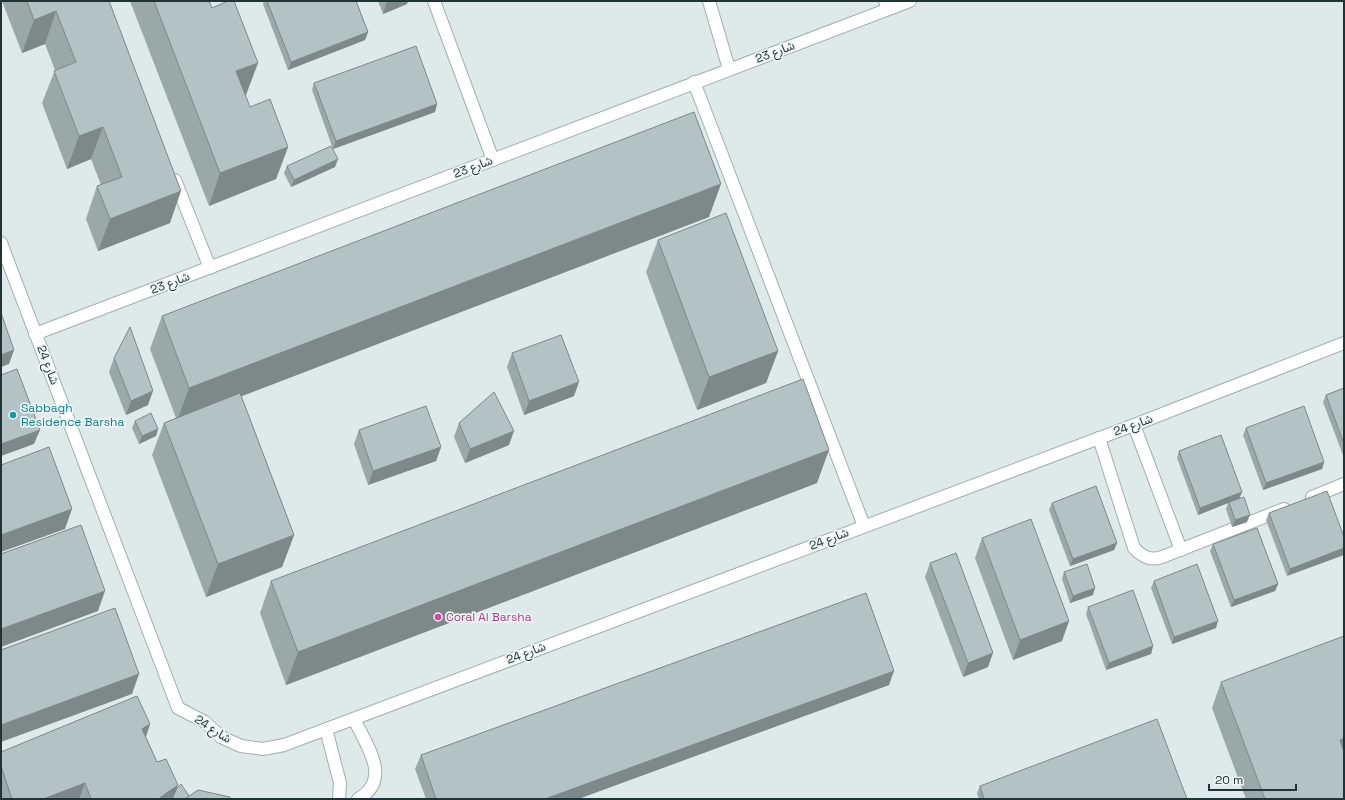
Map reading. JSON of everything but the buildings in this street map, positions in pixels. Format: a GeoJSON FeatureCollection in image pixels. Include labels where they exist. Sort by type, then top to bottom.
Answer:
{"type":"FeatureCollection","features":[{"type":"Feature","properties":{"kind":"street"},"geometry":{"type":"LineString","coordinates":[[434,1],[493,160]]}},
{"type":"Feature","properties":{"kind":"street"},"geometry":{"type":"LineString","coordinates":[[709,1],[729,69]]}},
{"type":"Feature","properties":{"kind":"street","name":"شارع 23"},"geometry":{"type":"LineString","coordinates":[[35,334],[729,69],[887,5],[910,1]]}},
{"type":"Feature","properties":{"kind":"street"},"geometry":{"type":"LineString","coordinates":[[694,82],[864,526]]}},
{"type":"Feature","properties":{"kind":"street"},"geometry":{"type":"LineString","coordinates":[[170,167],[210,268]]}},
{"type":"Feature","properties":{"kind":"street","name":"شارع 24"},"geometry":{"type":"LineString","coordinates":[[1,242],[178,708],[205,722],[221,737],[241,746],[263,749],[284,745],[1134,425],[1344,343]]}},
{"type":"Feature","properties":{"kind":"street"},"geometry":{"type":"LineString","coordinates":[[1134,425],[1181,550]]}},
{"type":"Feature","properties":{"kind":"street"},"geometry":{"type":"LineString","coordinates":[[1099,438],[1134,548],[1139,554],[1154,559],[1181,550],[1344,484]]}},
{"type":"Feature","properties":{"kind":"street"},"geometry":{"type":"LineString","coordinates":[[354,718],[376,768],[374,783],[370,790],[358,799]]}},
{"type":"Feature","properties":{"kind":"street"},"geometry":{"type":"LineString","coordinates":[[326,728],[340,783],[339,799]]}},
{"type":"Feature","properties":{"kind":"place","name":"Sabbagh Residence Barsha"},"geometry":{"type":"Point","coordinates":[13,415]}},
{"type":"Feature","properties":{"kind":"place","name":"Coral Al Barsha"},"geometry":{"type":"Point","coordinates":[438,617]}}]}
